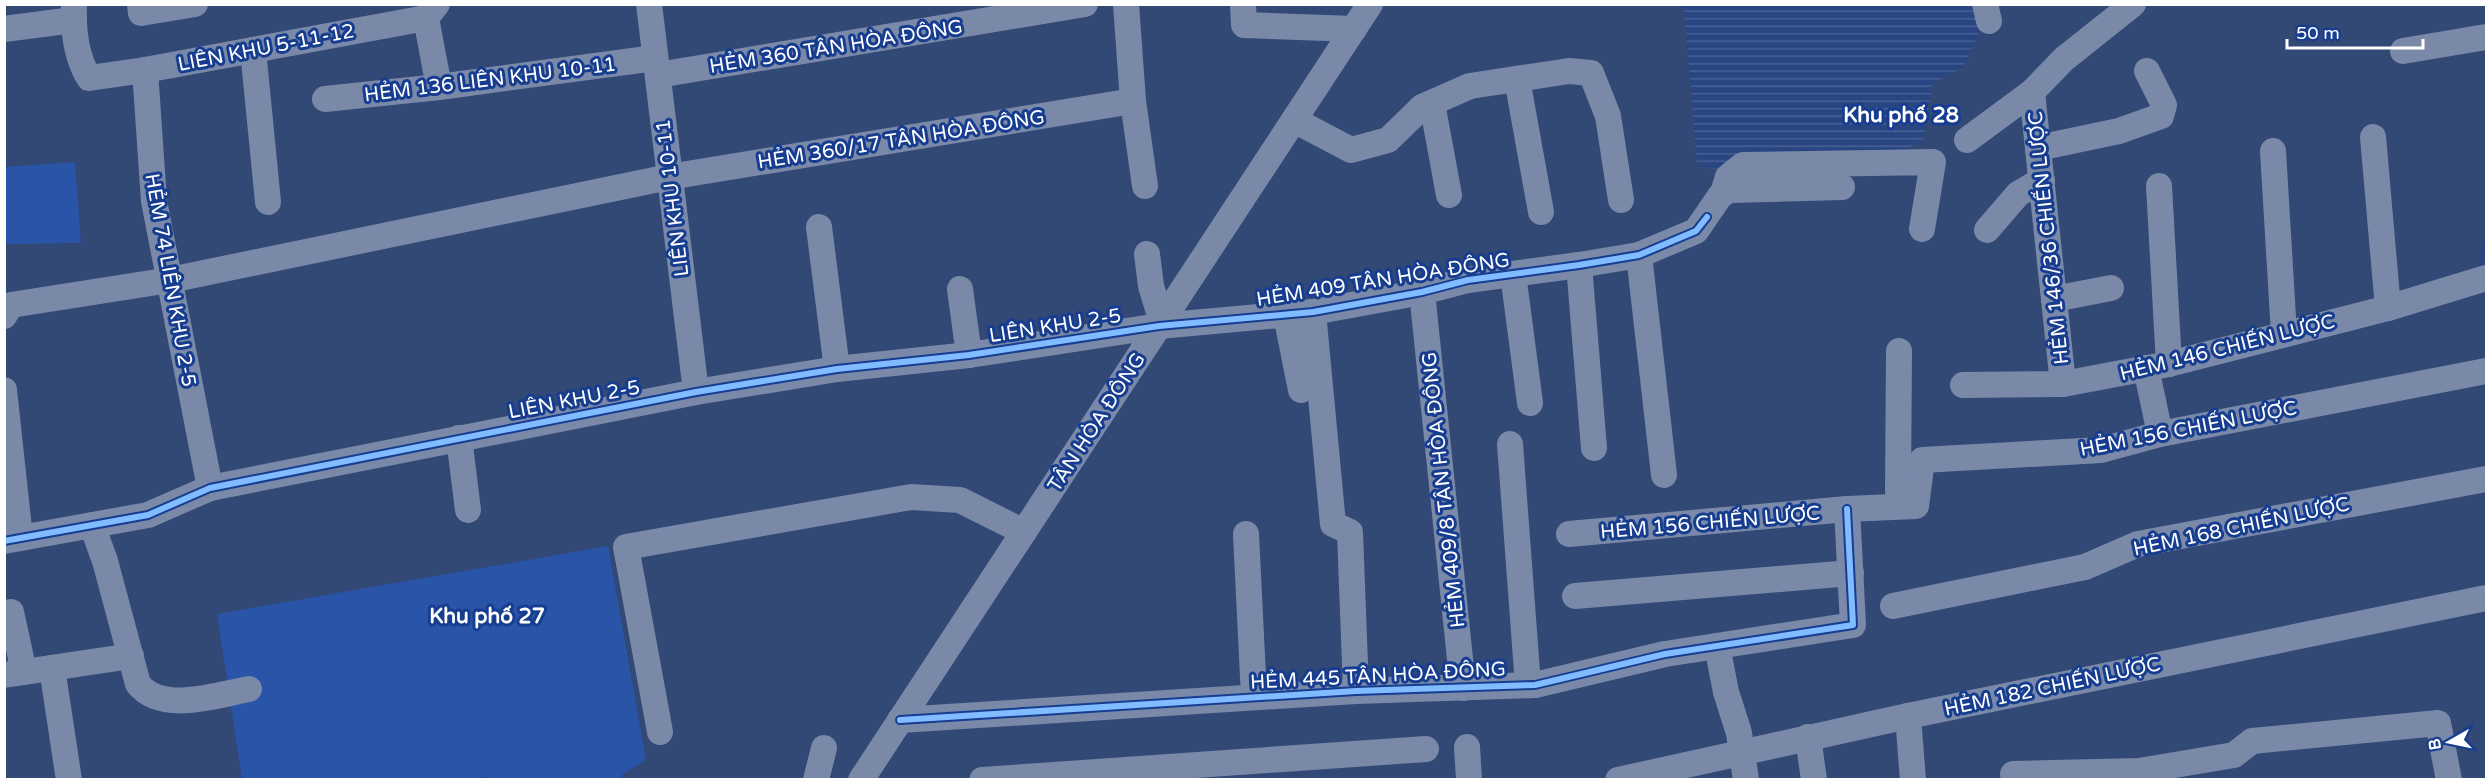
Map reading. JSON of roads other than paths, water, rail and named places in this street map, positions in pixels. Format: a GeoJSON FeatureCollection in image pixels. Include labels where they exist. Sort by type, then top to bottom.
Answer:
{"type":"FeatureCollection","features":[{"type":"Feature","properties":{"kind":"street"},"geometry":{"type":"LineString","coordinates":[[141,9],[195,4]]}},
{"type":"Feature","properties":{"kind":"street","name":"LIÊN KHU 10-11"},"geometry":{"type":"LineString","coordinates":[[650,4],[696,392]]}},
{"type":"Feature","properties":{"kind":"street","name":"HẺM 360 TÂN HÒA ĐÔNG"},"geometry":{"type":"LineString","coordinates":[[656,67],[1085,4]]}},
{"type":"Feature","properties":{"kind":"street"},"geometry":{"type":"LineString","coordinates":[[1126,4],[1133,101],[1145,186]]}},
{"type":"Feature","properties":{"kind":"street"},"geometry":{"type":"LineString","coordinates":[[1243,4],[1244,26],[1354,29]]}},
{"type":"Feature","properties":{"kind":"street","name":"TÂN HÒA ĐÔNG"},"geometry":{"type":"LineString","coordinates":[[861,780],[1370,4]]}},
{"type":"Feature","properties":{"kind":"street"},"geometry":{"type":"LineString","coordinates":[[1967,140],[2032,92],[2064,59],[2133,4]]}},
{"type":"Feature","properties":{"kind":"street"},"geometry":{"type":"LineString","coordinates":[[431,11],[439,87]]}},
{"type":"Feature","properties":{"kind":"street","name":"LIÊN KHU 5-11-12"},"geometry":{"type":"LineString","coordinates":[[74,12],[82,66],[89,78],[253,50],[431,11]]}},
{"type":"Feature","properties":{"kind":"street"},"geometry":{"type":"LineString","coordinates":[[4,29],[74,12]]}},
{"type":"Feature","properties":{"kind":"street"},"geometry":{"type":"LineString","coordinates":[[2403,51],[2487,37]]}},
{"type":"Feature","properties":{"kind":"street"},"geometry":{"type":"LineString","coordinates":[[253,50],[268,202]]}},
{"type":"Feature","properties":{"kind":"street","name":"HẺM 136 LIÊN KHU 10-11"},"geometry":{"type":"LineString","coordinates":[[325,99],[656,67]]}},
{"type":"Feature","properties":{"kind":"street","name":"HẺM 74 LIÊN KHU 2-5"},"geometry":{"type":"LineString","coordinates":[[145,70],[154,201],[210,488]]}},
{"type":"Feature","properties":{"kind":"street"},"geometry":{"type":"LineString","coordinates":[[1294,120],[1351,150],[1388,140],[1422,107],[1470,86],[1569,71],[1591,73],[1608,116],[1621,200]]}},
{"type":"Feature","properties":{"kind":"street"},"geometry":{"type":"LineString","coordinates":[[2038,148],[2120,131],[2161,116],[2164,105],[2147,71]]}},
{"type":"Feature","properties":{"kind":"street"},"geometry":{"type":"LineString","coordinates":[[1516,79],[1541,212]]}},
{"type":"Feature","properties":{"kind":"street","name":"HẺM 146/36 CHIẾN LƯỢC"},"geometry":{"type":"LineString","coordinates":[[2032,92],[2062,384]]}},
{"type":"Feature","properties":{"kind":"street","name":"HẺM 360/17 TÂN HÒA ĐÔNG"},"geometry":{"type":"LineString","coordinates":[[4,316],[11,305],[170,280],[669,177],[1133,101]]}},
{"type":"Feature","properties":{"kind":"street"},"geometry":{"type":"LineString","coordinates":[[1432,103],[1449,195]]}},
{"type":"Feature","properties":{"kind":"street"},"geometry":{"type":"LineString","coordinates":[[2373,137],[2388,308]]}},
{"type":"Feature","properties":{"kind":"street"},"geometry":{"type":"LineString","coordinates":[[2273,151],[2284,334]]}},
{"type":"Feature","properties":{"kind":"street","name":"HẺM 409 TÂN HÒA ĐÔNG"},"geometry":{"type":"LineString","coordinates":[[1160,324],[1313,312],[1422,292],[1468,280],[1639,255],[1696,231],[1724,193],[1728,177],[1743,165],[1933,162],[1922,229]]}},
{"type":"Feature","properties":{"kind":"street"},"geometry":{"type":"LineString","coordinates":[[1987,230],[2018,194],[2042,180]]}},
{"type":"Feature","properties":{"kind":"street"},"geometry":{"type":"LineString","coordinates":[[2159,186],[2157,366],[2160,434]]}},
{"type":"Feature","properties":{"kind":"street"},"geometry":{"type":"LineString","coordinates":[[1724,193],[1733,190],[1842,187]]}},
{"type":"Feature","properties":{"kind":"street"},"geometry":{"type":"LineString","coordinates":[[819,227],[837,369]]}},
{"type":"Feature","properties":{"kind":"street"},"geometry":{"type":"LineString","coordinates":[[1147,254],[1151,286],[1160,324]]}},
{"type":"Feature","properties":{"kind":"street"},"geometry":{"type":"LineString","coordinates":[[1639,255],[1664,475]]}},
{"type":"Feature","properties":{"kind":"street"},"geometry":{"type":"LineString","coordinates":[[1579,265],[1594,448]]}},
{"type":"Feature","properties":{"kind":"street"},"geometry":{"type":"LineString","coordinates":[[1513,274],[1530,403]]}},
{"type":"Feature","properties":{"kind":"street","name":"HẺM 146 CHIẾN LƯỢC"},"geometry":{"type":"LineString","coordinates":[[1963,385],[2062,384],[2157,366],[2388,308],[2482,278]]}},
{"type":"Feature","properties":{"kind":"street"},"geometry":{"type":"LineString","coordinates":[[2054,299],[2111,288]]}},
{"type":"Feature","properties":{"kind":"street"},"geometry":{"type":"LineString","coordinates":[[960,289],[969,354]]}},
{"type":"Feature","properties":{"kind":"street","name":"HẺM 409/8 TÂN HÒA ĐÔNG"},"geometry":{"type":"LineString","coordinates":[[1422,292],[1463,688]]}},
{"type":"Feature","properties":{"kind":"street"},"geometry":{"type":"LineString","coordinates":[[1313,312],[1332,524],[1350,532],[1356,691]]}},
{"type":"Feature","properties":{"kind":"street"},"geometry":{"type":"LineString","coordinates":[[1286,315],[1301,390]]}},
{"type":"Feature","properties":{"kind":"street","name":"LIÊN KHU 2-5"},"geometry":{"type":"LineString","coordinates":[[12,539],[148,515],[210,488],[696,392],[837,369],[969,354],[1160,324]]}},
{"type":"Feature","properties":{"kind":"street"},"geometry":{"type":"LineString","coordinates":[[1899,351],[1898,492],[1901,506]]}},
{"type":"Feature","properties":{"kind":"street","name":"HẺM 156 CHIẾN LƯỢC"},"geometry":{"type":"LineString","coordinates":[[1569,534],[1847,509],[1916,506],[1922,460],[2101,450],[2160,434],[2487,371]]}},
{"type":"Feature","properties":{"kind":"street"},"geometry":{"type":"LineString","coordinates":[[5,403],[12,539]]}},
{"type":"Feature","properties":{"kind":"street"},"geometry":{"type":"LineString","coordinates":[[459,438],[468,510]]}},
{"type":"Feature","properties":{"kind":"street"},"geometry":{"type":"LineString","coordinates":[[1510,444],[1528,685]]}},
{"type":"Feature","properties":{"kind":"street","name":"HẺM 168 CHIẾN LƯỢC"},"geometry":{"type":"LineString","coordinates":[[1893,606],[2085,567],[2138,544],[2487,479]]}},
{"type":"Feature","properties":{"kind":"street"},"geometry":{"type":"LineString","coordinates":[[660,732],[626,547],[911,497],[960,500],[1024,532]]}},
{"type":"Feature","properties":{"kind":"street"},"geometry":{"type":"LineString","coordinates":[[1575,596],[1851,573],[1847,509]]}},
{"type":"Feature","properties":{"kind":"street"},"geometry":{"type":"LineString","coordinates":[[92,525],[105,561],[138,684],[146,694],[181,700],[249,689]]}},
{"type":"Feature","properties":{"kind":"street"},"geometry":{"type":"LineString","coordinates":[[1246,534],[1254,697]]}},
{"type":"Feature","properties":{"kind":"street","name":"HẺM 445 TÂN HÒA ĐÔNG"},"geometry":{"type":"LineString","coordinates":[[900,720],[1356,691],[1535,685],[1665,654],[1853,625],[1851,573]]}},
{"type":"Feature","properties":{"kind":"street","name":"HẺM 182 CHIẾN LƯỢC"},"geometry":{"type":"LineString","coordinates":[[1618,780],[1670,774],[1808,737],[2487,598]]}},
{"type":"Feature","properties":{"kind":"street"},"geometry":{"type":"LineString","coordinates":[[11,612],[14,673],[130,656]]}},
{"type":"Feature","properties":{"kind":"street"},"geometry":{"type":"LineString","coordinates":[[1717,646],[1726,692],[1739,733],[1746,780]]}},
{"type":"Feature","properties":{"kind":"street"},"geometry":{"type":"LineString","coordinates":[[52,668],[69,780]]}},
{"type":"Feature","properties":{"kind":"street"},"geometry":{"type":"LineString","coordinates":[[1908,716],[1913,780]]}},
{"type":"Feature","properties":{"kind":"street"},"geometry":{"type":"LineString","coordinates":[[2013,777],[2139,771],[2234,755],[2252,741],[2438,723],[2449,780]]}},
{"type":"Feature","properties":{"kind":"street"},"geometry":{"type":"LineString","coordinates":[[1808,737],[1814,780]]}},
{"type":"Feature","properties":{"kind":"street"},"geometry":{"type":"LineString","coordinates":[[1467,747],[1469,780]]}},
{"type":"Feature","properties":{"kind":"street"},"geometry":{"type":"LineString","coordinates":[[816,780],[824,748]]}},
{"type":"Feature","properties":{"kind":"street"},"geometry":{"type":"LineString","coordinates":[[982,780],[1426,749]]}},
{"type":"Feature","properties":{"kind":"waterway"},"geometry":{"type":"LineString","coordinates":[[2481,273],[2486,240]]}},
{"type":"Feature","properties":{"kind":"waterway"},"geometry":{"type":"LineString","coordinates":[[2484,285],[2486,298]]}},
{"type":"Feature","properties":{"kind":"district","name":"Khu phố 28"},"geometry":{"type":"Point","coordinates":[1901,115]}},
{"type":"Feature","properties":{"kind":"district","name":"Khu phố 27"},"geometry":{"type":"Point","coordinates":[487,616]}}]}
